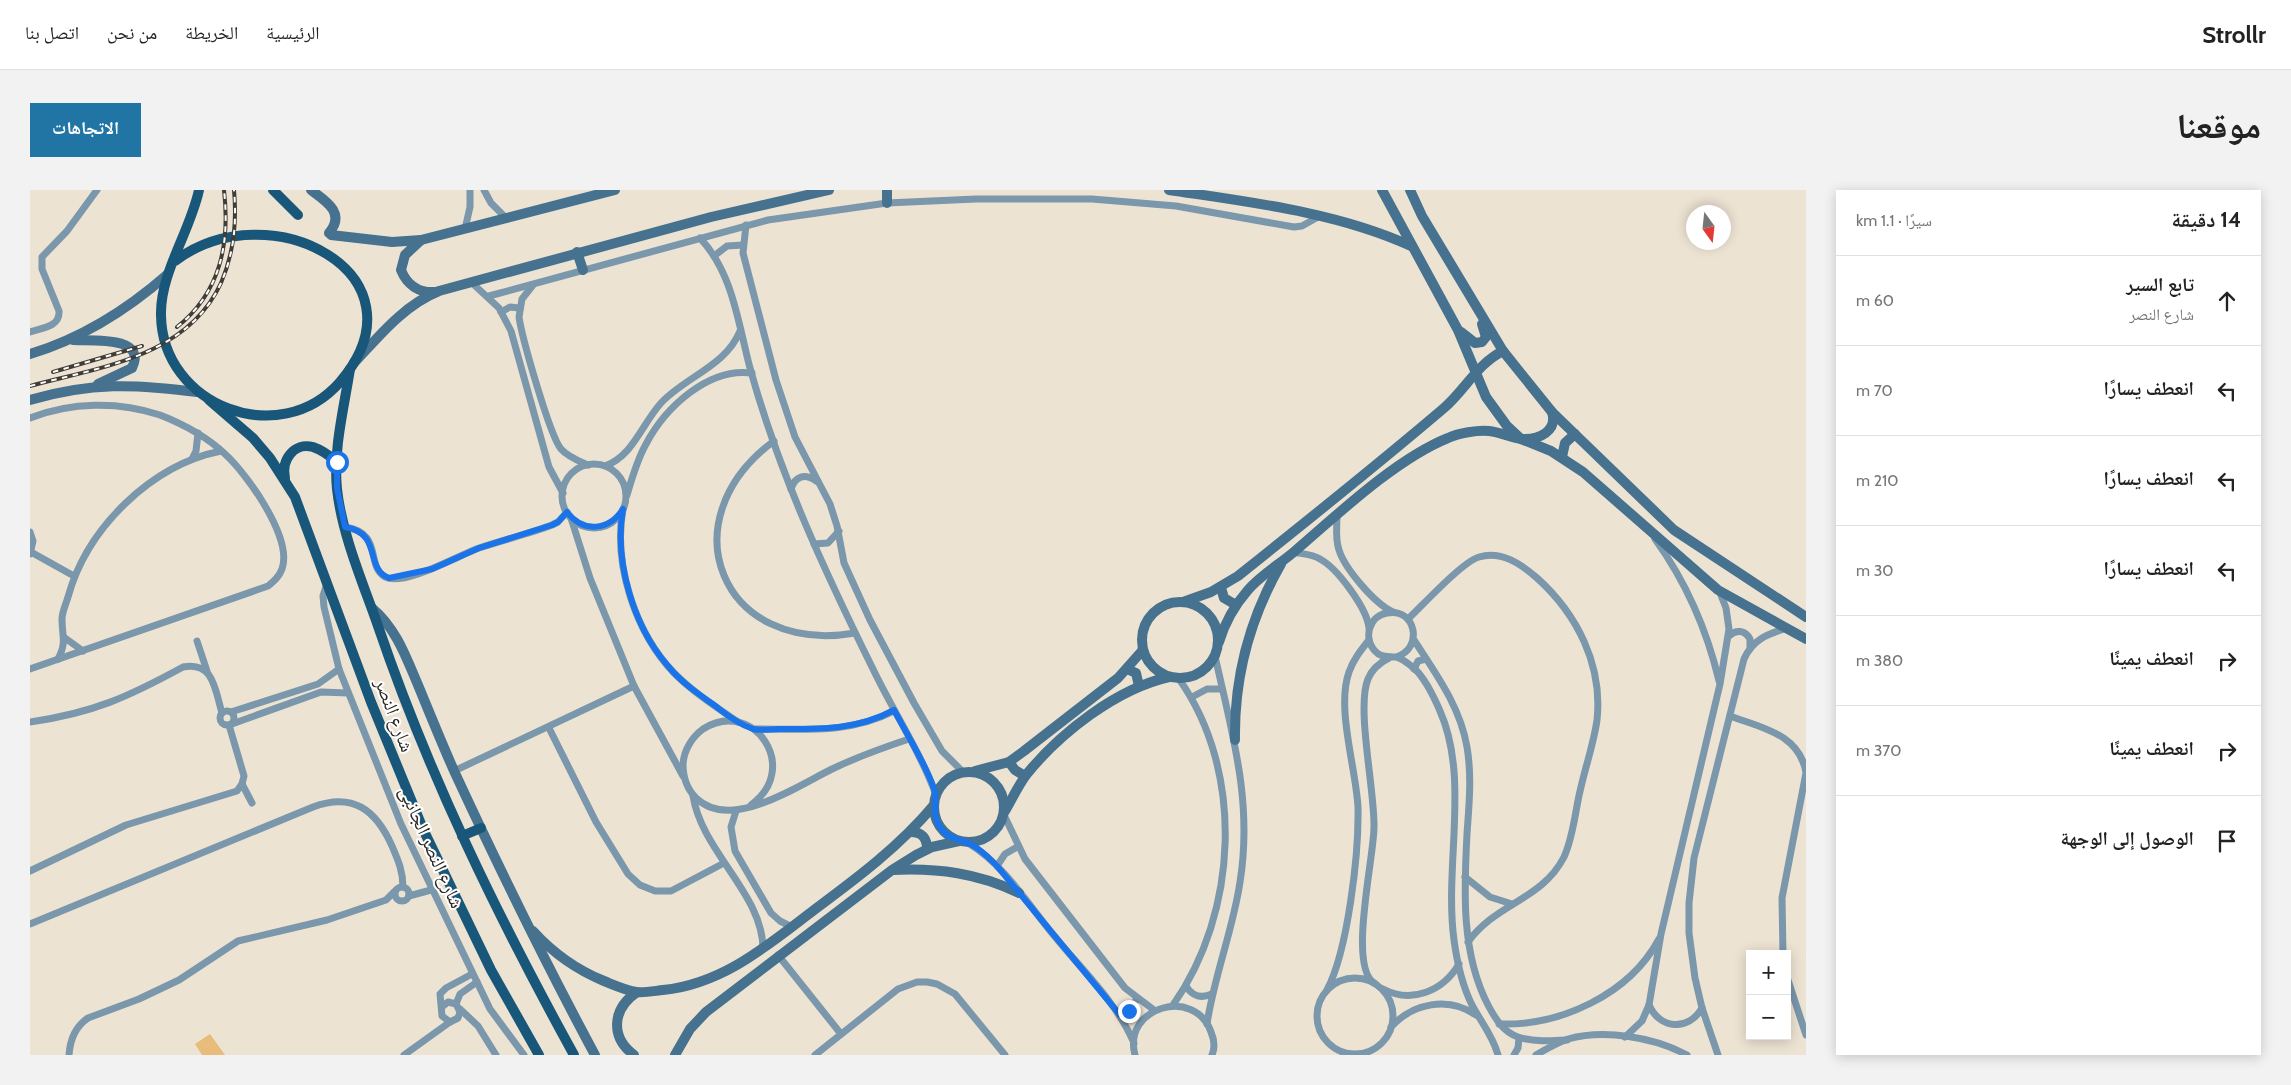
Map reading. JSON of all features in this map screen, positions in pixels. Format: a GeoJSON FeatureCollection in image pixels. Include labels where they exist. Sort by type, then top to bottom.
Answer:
{"type":"FeatureCollection","features":[{"type":"Feature","properties":{"kind":"main road"},"geometry":{"type":"LineString","coordinates":[[199,190],[191,220],[168,274],[161,302],[164,338],[178,370],[197,392],[209,400],[233,411],[259,416],[294,411],[326,395],[351,367],[362,342],[366,319],[365,295],[355,266]]}},
{"type":"Feature","properties":{"kind":"main road"},"geometry":{"type":"LineString","coordinates":[[274,190],[304,219],[280,212]]}},
{"type":"Feature","properties":{"kind":"main road"},"geometry":{"type":"LineString","coordinates":[[327,232],[342,246]]}},
{"type":"Feature","properties":{"kind":"main road"},"geometry":{"type":"LineString","coordinates":[[175,261],[192,240]]}},
{"type":"Feature","properties":{"kind":"main road","name":"شارع النصر"},"geometry":{"type":"LineString","coordinates":[[351,367],[337,462],[337,488],[345,527],[398,685],[462,836],[520,957],[574,1055]]}},
{"type":"Feature","properties":{"kind":"main road","name":"شارع النصر"},"geometry":{"type":"LineString","coordinates":[[209,400],[253,438],[285,479],[304,516],[371,702],[423,829],[491,970],[538,1055]]}},
{"type":"Feature","properties":{"kind":"main road"},"geometry":{"type":"LineString","coordinates":[[285,479],[284,464],[287,457],[300,447],[315,448],[337,462]]}},
{"type":"Feature","properties":{"kind":"main road"},"geometry":{"type":"LineString","coordinates":[[462,836],[480,828]]}},
{"type":"Feature","properties":{"kind":"street"},"geometry":{"type":"LineString","coordinates":[[30,332],[53,325],[59,317],[59,311],[42,269],[42,257],[67,232],[97,190]]}},
{"type":"Feature","properties":{"kind":"street"},"geometry":{"type":"LineString","coordinates":[[311,190],[328,202],[334,209],[335,222],[327,232],[392,242],[421,240],[615,190]]}},
{"type":"Feature","properties":{"kind":"street"},"geometry":{"type":"LineString","coordinates":[[465,229],[470,207],[470,190]]}},
{"type":"Feature","properties":{"kind":"street"},"geometry":{"type":"LineString","coordinates":[[484,190],[491,203],[507,219]]}},
{"type":"Feature","properties":{"kind":"street"},"geometry":{"type":"LineString","coordinates":[[351,367],[400,316],[428,296],[439,291],[711,217],[829,190]]}},
{"type":"Feature","properties":{"kind":"street"},"geometry":{"type":"LineString","coordinates":[[887,190],[887,203]]}},
{"type":"Feature","properties":{"kind":"street"},"geometry":{"type":"LineString","coordinates":[[1169,190],[1272,206],[1362,228],[1411,246]]}},
{"type":"Feature","properties":{"kind":"street"},"geometry":{"type":"LineString","coordinates":[[1382,190],[1458,330],[1486,397],[1496,412],[1521,439]]}},
{"type":"Feature","properties":{"kind":"street"},"geometry":{"type":"LineString","coordinates":[[1410,190],[1422,216],[1503,351],[1552,412],[1674,530],[1806,617]]}},
{"type":"Feature","properties":{"kind":"street"},"geometry":{"type":"LineString","coordinates":[[489,296],[791,215],[887,203],[976,199],[1092,199],[1176,206],[1294,227],[1302,226],[1318,217]]}},
{"type":"Feature","properties":{"kind":"street"},"geometry":{"type":"LineString","coordinates":[[746,226],[743,245],[758,317],[785,410],[804,456],[830,504],[839,531],[844,563],[884,648],[942,751],[968,772],[988,777],[995,782],[1003,796],[1004,813],[1018,847],[1119,981],[1137,999],[1154,1010]]}},
{"type":"Feature","properties":{"kind":"street"},"geometry":{"type":"LineString","coordinates":[[700,238],[714,256],[730,289],[752,373],[791,489],[855,633],[909,739],[935,800],[938,824],[950,837],[982,851],[997,866],[1120,1015],[1134,1042]]}},
{"type":"Feature","properties":{"kind":"street"},"geometry":{"type":"LineString","coordinates":[[421,240],[405,255],[401,270],[407,282],[418,290],[439,291]]}},
{"type":"Feature","properties":{"kind":"street"},"geometry":{"type":"LineString","coordinates":[[714,256],[727,246],[743,245]]}},
{"type":"Feature","properties":{"kind":"street"},"geometry":{"type":"LineString","coordinates":[[577,252],[583,270]]}},
{"type":"Feature","properties":{"kind":"street"},"geometry":{"type":"LineString","coordinates":[[30,354],[72,340],[116,315],[168,274]]}},
{"type":"Feature","properties":{"kind":"street"},"geometry":{"type":"LineString","coordinates":[[472,282],[489,296],[501,312],[510,331],[549,467],[562,493],[590,578],[634,686],[693,795],[700,823],[758,919],[763,949]]}},
{"type":"Feature","properties":{"kind":"street"},"geometry":{"type":"LineString","coordinates":[[534,284],[525,293],[520,308],[520,324],[554,436],[565,453],[588,464],[605,466],[619,476],[625,486],[626,498]]}},
{"type":"Feature","properties":{"kind":"street"},"geometry":{"type":"LineString","coordinates":[[501,312],[510,308],[520,308]]}},
{"type":"Feature","properties":{"kind":"street"},"geometry":{"type":"LineString","coordinates":[[1458,330],[1475,343],[1485,340],[1486,333],[1479,310]]}},
{"type":"Feature","properties":{"kind":"street"},"geometry":{"type":"LineString","coordinates":[[605,466],[616,461],[626,452],[652,414],[669,395],[729,350],[740,331]]}},
{"type":"Feature","properties":{"kind":"street"},"geometry":{"type":"LineString","coordinates":[[72,340],[118,342],[126,344],[131,348],[134,362],[132,368],[95,386]]}},
{"type":"Feature","properties":{"kind":"street"},"geometry":{"type":"LineString","coordinates":[[1173,1005],[1186,986],[1199,960],[1210,930],[1220,887],[1224,847],[1224,805],[1219,770],[1204,722],[1192,697],[1174,678],[1152,668],[1142,651],[1141,638],[1144,626],[1150,615],[1165,604],[1183,602],[1221,588],[1400,445],[1447,405],[1488,359],[1503,351]]}},
{"type":"Feature","properties":{"kind":"street"},"geometry":{"type":"LineString","coordinates":[[751,805],[766,792],[773,773],[772,753],[762,736],[754,729],[738,723],[682,681],[660,657],[636,609],[623,565],[620,530],[623,509],[640,454],[658,425],[688,395],[715,379],[740,372],[752,373]]}},
{"type":"Feature","properties":{"kind":"street"},"geometry":{"type":"LineString","coordinates":[[30,400],[95,386],[143,386],[197,392]]}},
{"type":"Feature","properties":{"kind":"street"},"geometry":{"type":"LineString","coordinates":[[30,418],[66,408],[113,406],[159,415],[198,433],[222,450],[244,472],[260,495],[272,519],[284,556],[282,568],[277,578],[268,586],[30,669]]}},
{"type":"Feature","properties":{"kind":"street"},"geometry":{"type":"LineString","coordinates":[[1521,439],[1547,433],[1552,426],[1552,412]]}},
{"type":"Feature","properties":{"kind":"street"},"geometry":{"type":"LineString","coordinates":[[1207,1024],[1212,994],[1233,918],[1241,872],[1244,806],[1235,740],[1215,656],[1218,642],[1225,624],[1236,605],[1250,588],[1337,515],[1410,458],[1448,438],[1470,432],[1488,431],[1521,439],[1562,457],[1583,472],[1718,590],[1806,638]]}},
{"type":"Feature","properties":{"kind":"street"},"geometry":{"type":"LineString","coordinates":[[192,459],[196,451],[198,433]]}},
{"type":"Feature","properties":{"kind":"street"},"geometry":{"type":"LineString","coordinates":[[1562,457],[1565,443],[1575,434]]}},
{"type":"Feature","properties":{"kind":"street"},"geometry":{"type":"LineString","coordinates":[[774,441],[747,464],[727,495],[717,529],[716,547],[720,566],[728,584],[739,600],[753,614],[769,624],[786,631],[820,636],[855,633]]}},
{"type":"Feature","properties":{"kind":"street"},"geometry":{"type":"LineString","coordinates":[[1400,445],[1407,448],[1410,458]]}},
{"type":"Feature","properties":{"kind":"street"},"geometry":{"type":"LineString","coordinates":[[58,659],[65,638],[62,617],[74,576],[96,538],[122,506],[155,480],[192,459],[222,450]]}},
{"type":"Feature","properties":{"kind":"street"},"geometry":{"type":"LineString","coordinates":[[562,493],[572,472],[588,464]]}},
{"type":"Feature","properties":{"kind":"street"},"geometry":{"type":"LineString","coordinates":[[791,489],[794,482],[800,477],[808,476],[819,483]]}},
{"type":"Feature","properties":{"kind":"street"},"geometry":{"type":"LineString","coordinates":[[569,515],[581,525],[600,527],[616,519],[623,509]]}},
{"type":"Feature","properties":{"kind":"street"},"geometry":{"type":"LineString","coordinates":[[345,527],[356,529],[365,535],[370,542],[378,570],[385,576],[394,579],[432,569],[479,548],[552,525],[569,515]]}},
{"type":"Feature","properties":{"kind":"street"},"geometry":{"type":"LineString","coordinates":[[1337,515],[1337,543],[1342,558],[1377,602],[1408,619],[1413,628],[1414,640],[1448,691],[1460,718],[1467,746],[1470,782],[1465,877],[1468,942],[1478,984],[1499,1024],[1519,1038],[1567,1040],[1588,1036],[1625,1037],[1656,1043],[1687,1055]]}},
{"type":"Feature","properties":{"kind":"street"},"geometry":{"type":"LineString","coordinates":[[814,544],[828,543],[839,531]]}},
{"type":"Feature","properties":{"kind":"street"},"geometry":{"type":"LineString","coordinates":[[30,532],[33,541],[31,553],[74,576]]}},
{"type":"Feature","properties":{"kind":"street"},"geometry":{"type":"LineString","coordinates":[[1651,532],[1670,560],[1693,605],[1706,636],[1720,684]]}},
{"type":"Feature","properties":{"kind":"street"},"geometry":{"type":"LineString","coordinates":[[1293,552],[1317,557],[1330,566],[1361,605],[1369,628],[1369,640],[1378,653],[1414,669],[1440,710],[1452,752],[1454,786],[1452,897],[1454,938],[1468,996],[1493,1040],[1498,1055]]}},
{"type":"Feature","properties":{"kind":"street"},"geometry":{"type":"LineString","coordinates":[[1408,619],[1471,561],[1481,556],[1497,555],[1508,558],[1547,588],[1566,610],[1589,652],[1597,687],[1596,723],[1568,849],[1561,864],[1546,883],[1534,893],[1491,917],[1468,942]]}},
{"type":"Feature","properties":{"kind":"street"},"geometry":{"type":"LineString","coordinates":[[1235,740],[1236,701],[1246,645],[1263,598],[1283,560]]}},
{"type":"Feature","properties":{"kind":"street","name":"شارع النصر الجانبى"},"geometry":{"type":"LineString","coordinates":[[327,582],[323,596],[324,607],[339,669],[401,824],[431,890],[490,1009],[524,1055]]}},
{"type":"Feature","properties":{"kind":"street"},"geometry":{"type":"LineString","coordinates":[[1221,588],[1224,598],[1236,605]]}},
{"type":"Feature","properties":{"kind":"street"},"geometry":{"type":"LineString","coordinates":[[1625,1037],[1642,1021],[1648,1006],[1661,934],[1720,684],[1729,636],[1726,608],[1718,590]]}},
{"type":"Feature","properties":{"kind":"street"},"geometry":{"type":"LineString","coordinates":[[1183,602],[1198,606],[1209,615],[1216,628],[1218,642]]}},
{"type":"Feature","properties":{"kind":"street"},"geometry":{"type":"LineString","coordinates":[[372,608],[384,619],[398,641],[480,828],[539,951],[595,1055]]}},
{"type":"Feature","properties":{"kind":"street"},"geometry":{"type":"LineString","coordinates":[[1369,628],[1378,616],[1393,612]]}},
{"type":"Feature","properties":{"kind":"street"},"geometry":{"type":"LineString","coordinates":[[1718,1055],[1702,1008],[1690,948],[1690,888],[1694,858],[1744,658],[1750,648],[1766,635],[1787,628]]}},
{"type":"Feature","properties":{"kind":"street"},"geometry":{"type":"LineString","coordinates":[[1729,636],[1736,631],[1744,632],[1750,639],[1750,648]]}},
{"type":"Feature","properties":{"kind":"street"},"geometry":{"type":"LineString","coordinates":[[65,638],[83,650]]}},
{"type":"Feature","properties":{"kind":"street"},"geometry":{"type":"LineString","coordinates":[[1327,990],[1341,948],[1356,846],[1358,807],[1345,703],[1346,684],[1355,660],[1369,640]]}},
{"type":"Feature","properties":{"kind":"street"},"geometry":{"type":"LineString","coordinates":[[1391,1027],[1391,1005],[1377,985],[1370,980],[1364,968],[1362,946],[1374,828],[1373,795],[1365,714],[1365,688],[1371,673],[1392,658],[1409,650],[1414,640]]}},
{"type":"Feature","properties":{"kind":"street"},"geometry":{"type":"LineString","coordinates":[[198,641],[222,712],[220,721],[224,725],[321,692],[348,693]]}},
{"type":"Feature","properties":{"kind":"street"},"geometry":{"type":"LineString","coordinates":[[527,925],[553,950],[576,967],[595,977],[637,992],[672,989],[705,981],[738,965],[763,949],[861,875],[911,832],[949,778],[1009,762],[1127,668],[1142,651]]}},
{"type":"Feature","properties":{"kind":"street"},"geometry":{"type":"LineString","coordinates":[[673,1053],[693,1024],[706,1012],[892,870],[927,849],[987,838],[1001,824],[1004,813],[1025,776],[1057,744],[1113,699],[1139,686],[1200,673],[1215,656]]}},
{"type":"Feature","properties":{"kind":"street"},"geometry":{"type":"LineString","coordinates":[[1414,669],[1418,660],[1426,659]]}},
{"type":"Feature","properties":{"kind":"street"},"geometry":{"type":"LineString","coordinates":[[30,722],[72,715],[102,706],[132,694],[184,667],[197,666],[208,672]]}},
{"type":"Feature","properties":{"kind":"street"},"geometry":{"type":"LineString","coordinates":[[1127,668],[1136,674],[1139,686]]}},
{"type":"Feature","properties":{"kind":"street"},"geometry":{"type":"LineString","coordinates":[[222,712],[231,712],[318,684],[339,669]]}},
{"type":"Feature","properties":{"kind":"street"},"geometry":{"type":"LineString","coordinates":[[318,684],[321,692]]}},
{"type":"Feature","properties":{"kind":"street"},"geometry":{"type":"LineString","coordinates":[[454,770],[549,728],[634,686]]}},
{"type":"Feature","properties":{"kind":"street"},"geometry":{"type":"LineString","coordinates":[[1192,697],[1207,688],[1222,689]]}},
{"type":"Feature","properties":{"kind":"street"},"geometry":{"type":"LineString","coordinates":[[754,729],[842,728],[874,720],[894,710]]}},
{"type":"Feature","properties":{"kind":"street"},"geometry":{"type":"LineString","coordinates":[[30,871],[126,825],[173,809],[230,795],[237,791],[242,784],[243,773],[231,724],[234,716],[231,712]]}},
{"type":"Feature","properties":{"kind":"street"},"geometry":{"type":"LineString","coordinates":[[1730,716],[1785,737],[1798,749],[1805,764],[1806,773],[1782,898],[1784,950]]}},
{"type":"Feature","properties":{"kind":"street"},"geometry":{"type":"LineString","coordinates":[[685,779],[683,769],[686,751],[696,735],[721,722],[738,723]]}},
{"type":"Feature","properties":{"kind":"street"},"geometry":{"type":"LineString","coordinates":[[549,728],[596,822],[628,874],[640,885],[655,891],[671,891],[724,863]]}},
{"type":"Feature","properties":{"kind":"street"},"geometry":{"type":"LineString","coordinates":[[693,795],[708,807],[717,810],[736,811],[796,788],[858,757],[909,739]]}},
{"type":"Feature","properties":{"kind":"street"},"geometry":{"type":"LineString","coordinates":[[1009,762],[1015,770],[1025,776]]}},
{"type":"Feature","properties":{"kind":"street"},"geometry":{"type":"LineString","coordinates":[[242,784],[252,803]]}},
{"type":"Feature","properties":{"kind":"street"},"geometry":{"type":"LineString","coordinates":[[30,924],[303,811],[335,801],[357,805],[378,820],[401,868],[403,887],[408,891],[409,896]]}},
{"type":"Feature","properties":{"kind":"street"},"geometry":{"type":"LineString","coordinates":[[736,811],[731,835],[735,851],[771,913],[780,921],[792,926]]}},
{"type":"Feature","properties":{"kind":"street"},"geometry":{"type":"LineString","coordinates":[[911,832],[922,835],[926,841],[927,849]]}},
{"type":"Feature","properties":{"kind":"street"},"geometry":{"type":"LineString","coordinates":[[997,866],[1005,854],[1018,847]]}},
{"type":"Feature","properties":{"kind":"street"},"geometry":{"type":"LineString","coordinates":[[892,870],[937,869],[965,873],[993,881],[1019,893]]}},
{"type":"Feature","properties":{"kind":"street"},"geometry":{"type":"LineString","coordinates":[[1465,877],[1490,897],[1512,904]]}},
{"type":"Feature","properties":{"kind":"street"},"geometry":{"type":"LineString","coordinates":[[379,902],[403,887]]}},
{"type":"Feature","properties":{"kind":"street"},"geometry":{"type":"LineString","coordinates":[[69,1055],[72,1039],[81,1022],[139,999],[179,980],[238,941],[277,930],[316,923],[379,902],[404,901],[409,896],[431,890]]}},
{"type":"Feature","properties":{"kind":"street"},"geometry":{"type":"LineString","coordinates":[[395,891],[396,898],[399,901]]}},
{"type":"Feature","properties":{"kind":"street"},"geometry":{"type":"LineString","coordinates":[[1499,1024],[1546,1020],[1568,1013],[1594,1001],[1618,986],[1635,970],[1650,953],[1661,934]]}},
{"type":"Feature","properties":{"kind":"street"},"geometry":{"type":"LineString","coordinates":[[778,956],[842,1034]]}},
{"type":"Feature","properties":{"kind":"street"},"geometry":{"type":"LineString","coordinates":[[1459,964],[1448,979],[1424,993],[1396,994],[1367,980],[1350,978],[1334,984],[1320,1000],[1317,1018],[1322,1035],[1335,1048],[1354,1054],[1368,1051],[1380,1044],[1391,1027],[1409,1012],[1433,1004],[1457,1006],[1479,1017]]}},
{"type":"Feature","properties":{"kind":"street"},"geometry":{"type":"LineString","coordinates":[[438,1029],[442,1016],[443,1006],[440,1000],[442,991],[472,974]]}},
{"type":"Feature","properties":{"kind":"street"},"geometry":{"type":"LineString","coordinates":[[458,1018],[458,1006],[462,992],[477,982]]}},
{"type":"Feature","properties":{"kind":"street"},"geometry":{"type":"LineString","coordinates":[[816,1055],[898,990],[907,985],[927,982],[937,984],[954,994],[1001,1054]]}},
{"type":"Feature","properties":{"kind":"street"},"geometry":{"type":"LineString","coordinates":[[1186,986],[1196,995],[1206,996],[1212,994]]}},
{"type":"Feature","properties":{"kind":"street"},"geometry":{"type":"LineString","coordinates":[[1791,990],[1806,1034]]}},
{"type":"Feature","properties":{"kind":"street"},"geometry":{"type":"LineString","coordinates":[[634,1055],[619,1040],[616,1029],[620,1007],[637,992]]}},
{"type":"Feature","properties":{"kind":"street"},"geometry":{"type":"LineString","coordinates":[[1120,1015],[1132,1008],[1137,999]]}},
{"type":"Feature","properties":{"kind":"street"},"geometry":{"type":"LineString","coordinates":[[443,1006],[448,1002],[458,1006],[478,1026],[496,1055]]}},
{"type":"Feature","properties":{"kind":"street"},"geometry":{"type":"LineString","coordinates":[[1134,1054],[1134,1042],[1140,1024],[1154,1010],[1173,1005],[1186,1007],[1198,1014],[1207,1024],[1213,1037],[1214,1054]]}},
{"type":"Feature","properties":{"kind":"street"},"geometry":{"type":"LineString","coordinates":[[1648,1006],[1663,1023],[1678,1026],[1692,1020],[1702,1008]]}},
{"type":"Feature","properties":{"kind":"street"},"geometry":{"type":"LineString","coordinates":[[442,1016],[450,1022]]}},
{"type":"Feature","properties":{"kind":"street"},"geometry":{"type":"LineString","coordinates":[[404,1055],[450,1022],[458,1018],[468,1018]]}},
{"type":"Feature","properties":{"kind":"street"},"geometry":{"type":"LineString","coordinates":[[1514,1055],[1518,1048],[1519,1038]]}},
{"type":"Feature","properties":{"kind":"street"},"geometry":{"type":"LineString","coordinates":[[1536,1055],[1567,1040]]}},
{"type":"Feature","properties":{"kind":"shaded area"},"geometry":{"type":"Polygon","coordinates":[[[210,1034],[225,1055],[202,1055],[195,1044],[210,1034]]]}},
{"type":"Feature","properties":{"kind":"railway"},"geometry":{"type":"LineString","coordinates":[[177,327],[204,298],[213,282],[219,265],[225,229],[224,190]]}},
{"type":"Feature","properties":{"kind":"railway"},"geometry":{"type":"LineString","coordinates":[[30,386],[112,365],[164,343],[187,328],[206,308],[221,283],[225,272],[232,249],[235,214],[234,190]]}},
{"type":"Feature","properties":{"kind":"railway"},"geometry":{"type":"LineString","coordinates":[[53,372],[142,346]]}},
{"type":"Feature","properties":{"kind":"route"},"geometry":{"type":"LineString","coordinates":[[337,462],[337,488],[345,527],[356,529],[365,535],[370,542],[378,570],[381,574],[394,579],[432,569],[468,552],[542,529],[558,522],[567,512],[571,518],[581,525],[600,527],[611,523],[623,509],[620,530],[621,547],[623,565],[631,596],[641,622],[654,647],[660,657],[682,681],[738,723],[754,729],[842,728],[864,724],[894,710],[930,780],[936,795],[934,814],[943,831],[950,837],[968,843],[982,851],[997,866],[1120,1015],[1129,1011]]}}]}
